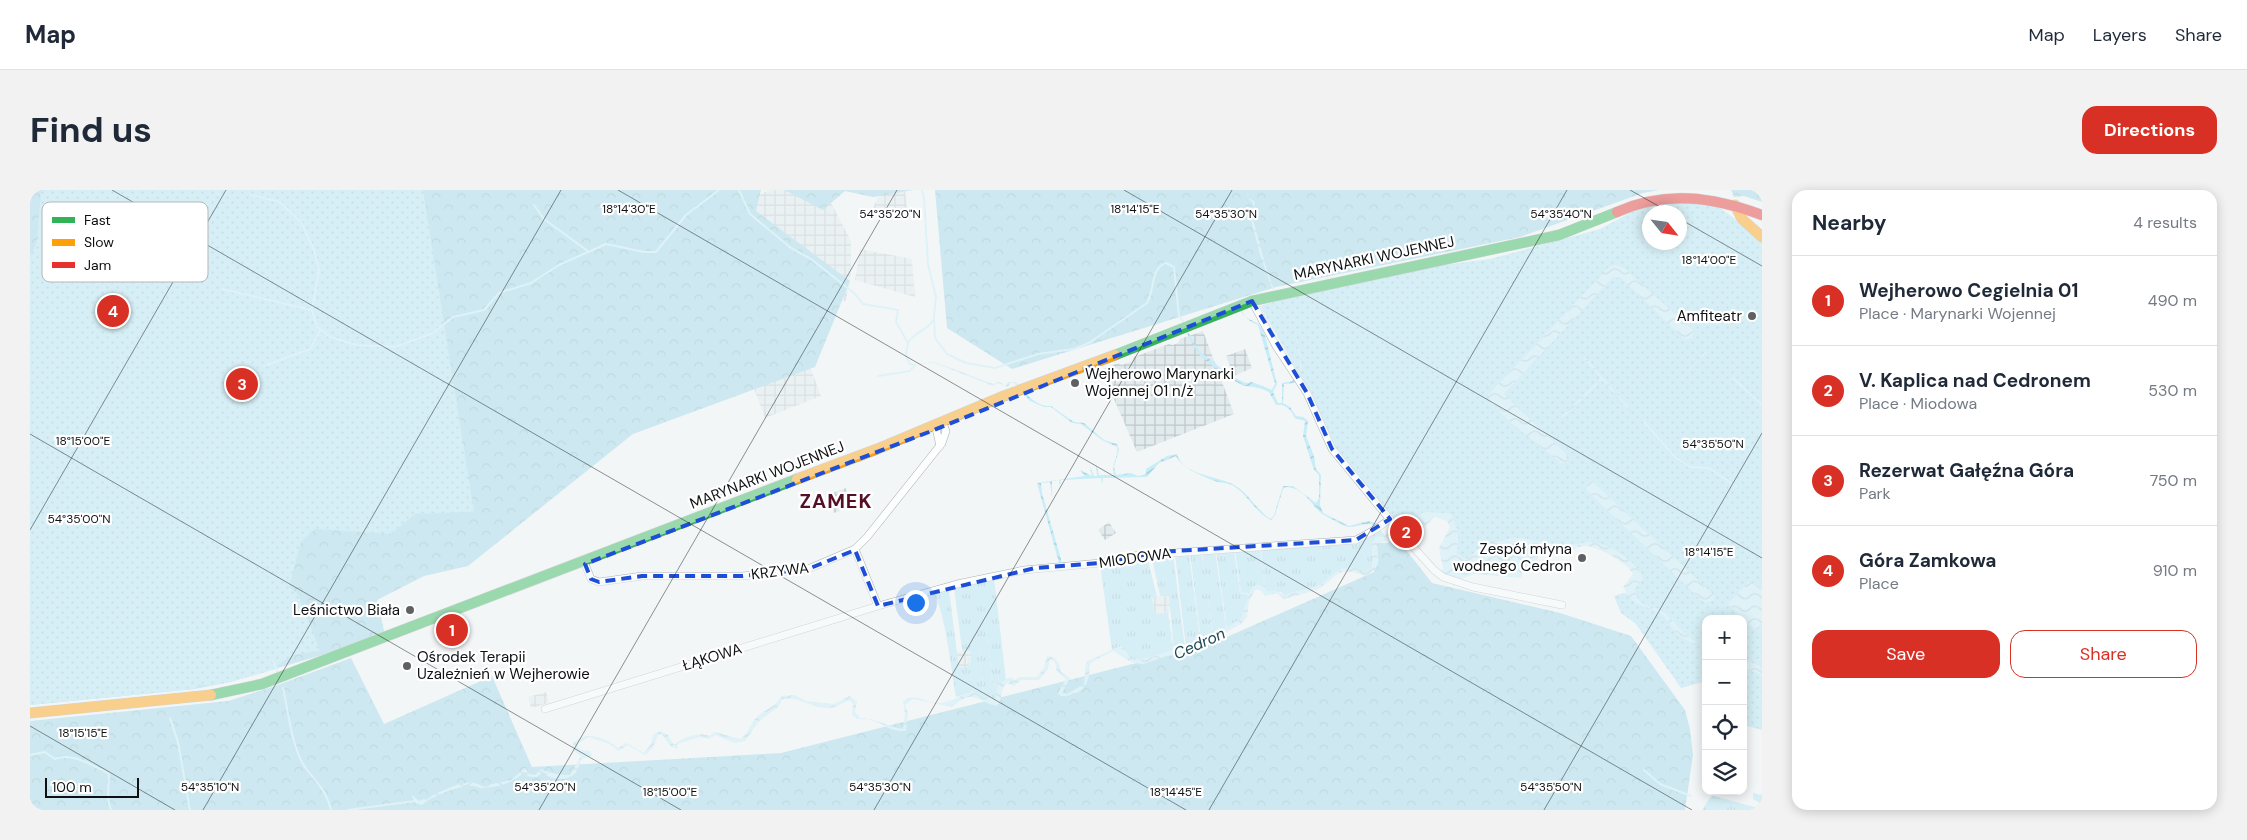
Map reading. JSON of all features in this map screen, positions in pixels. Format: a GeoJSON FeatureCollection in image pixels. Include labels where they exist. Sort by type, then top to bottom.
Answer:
{"type":"FeatureCollection","features":[{"type":"Feature","properties":{"kind":"main road","name":"MARYNARKI WOJENNEJ"},"geometry":{"type":"LineString","coordinates":[[30,713],[229,692],[262,684],[648,539],[667,529],[1003,402],[1027,389],[1252,301],[1309,286],[1580,230],[1626,208],[1666,196],[1707,196],[1762,215]]}},
{"type":"Feature","properties":{"kind":"main road"},"geometry":{"type":"LineString","coordinates":[[1735,205],[1742,219],[1762,237]]}},
{"type":"Feature","properties":{"kind":"street"},"geometry":{"type":"LineString","coordinates":[[1252,301],[1276,346],[1307,393],[1332,449],[1406,539],[1443,577],[1473,587],[1562,605]]}},
{"type":"Feature","properties":{"kind":"street","name":"KRZYWA"},"geometry":{"type":"LineString","coordinates":[[584,562],[591,579],[599,582],[642,576],[743,576],[808,569],[855,549],[940,447],[939,425]]}},
{"type":"Feature","properties":{"kind":"street","name":"MIODOWA"},"geometry":{"type":"LineString","coordinates":[[878,606],[957,584],[1036,568],[1100,563],[1159,552],[1356,540],[1390,519]]}},
{"type":"Feature","properties":{"kind":"street"},"geometry":{"type":"LineString","coordinates":[[855,549],[878,606]]}},
{"type":"Feature","properties":{"kind":"street","name":"ŁĄKOWA"},"geometry":{"type":"LineString","coordinates":[[545,709],[878,606]]}},
{"type":"Feature","properties":{"kind":"highlighted area"},"geometry":{"type":"Polygon","coordinates":[[[1252,301],[1307,393],[1332,449],[1390,519],[1356,540],[1159,552],[1100,563],[1035,568],[878,606],[855,550],[808,569],[743,576],[642,576],[599,582],[591,579],[585,564],[929,432],[1252,301]]]}},
{"type":"Feature","properties":{"kind":"shaded area"},"geometry":{"type":"Polygon","coordinates":[[[769,190],[825,191],[851,241],[851,271],[846,301],[840,302],[765,235],[749,201],[769,190]]]}},
{"type":"Feature","properties":{"kind":"shaded area"},"geometry":{"type":"Polygon","coordinates":[[[881,190],[905,190],[908,215],[871,213],[881,190]]]}},
{"type":"Feature","properties":{"kind":"shaded area"},"geometry":{"type":"Polygon","coordinates":[[[860,249],[912,259],[915,297],[855,280],[860,249]]]}},
{"type":"Feature","properties":{"kind":"shaded area"},"geometry":{"type":"Polygon","coordinates":[[[1203,331],[1234,414],[1137,452],[1110,390],[1104,369],[1118,363],[1122,365],[1132,361],[1134,357],[1169,344],[1173,345],[1178,343],[1180,339],[1203,331]]]}},
{"type":"Feature","properties":{"kind":"shaded area"},"geometry":{"type":"Polygon","coordinates":[[[1245,349],[1252,368],[1234,376],[1226,356],[1245,349]]]}},
{"type":"Feature","properties":{"kind":"shaded area"},"geometry":{"type":"Polygon","coordinates":[[[809,364],[821,396],[765,418],[750,378],[809,364]]]}},
{"type":"Feature","properties":{"kind":"shaded area"},"geometry":{"type":"Polygon","coordinates":[[[846,488],[852,506],[834,513],[827,495],[846,488]]]}},
{"type":"Feature","properties":{"kind":"shaded area"},"geometry":{"type":"Polygon","coordinates":[[[1109,522],[1116,533],[1105,540],[1098,530],[1109,522]]]}},
{"type":"Feature","properties":{"kind":"shaded area"},"geometry":{"type":"Polygon","coordinates":[[[1169,594],[1172,611],[1155,614],[1152,598],[1169,594]]]}},
{"type":"Feature","properties":{"kind":"shaded area"},"geometry":{"type":"Polygon","coordinates":[[[971,650],[973,667],[958,669],[956,652],[971,650]]]}},
{"type":"Feature","properties":{"kind":"shaded area"},"geometry":{"type":"Polygon","coordinates":[[[546,692],[549,703],[531,708],[528,697],[546,692]]]}},
{"type":"Feature","properties":{"kind":"green space"},"geometry":{"type":"Polygon","coordinates":[[[30,190],[761,190],[756,211],[850,281],[815,367],[633,434],[468,566],[424,576],[377,600],[385,635],[230,682],[195,689],[30,705],[30,190]]]}},
{"type":"Feature","properties":{"kind":"green space"},"geometry":{"type":"Polygon","coordinates":[[[41,190],[423,190],[474,512],[415,514],[391,534],[315,529],[301,542],[289,587],[298,594],[320,651],[293,655],[269,671],[210,686],[199,684],[195,689],[30,705],[30,257],[37,242],[41,190]]]}},
{"type":"Feature","properties":{"kind":"green space"},"geometry":{"type":"Polygon","coordinates":[[[784,190],[913,190],[873,197],[845,191],[823,210],[784,190]]]}},
{"type":"Feature","properties":{"kind":"green space"},"geometry":{"type":"Polygon","coordinates":[[[935,190],[1659,190],[1643,193],[1520,237],[1276,287],[1012,369],[947,328],[935,190]]]}},
{"type":"Feature","properties":{"kind":"green space"},"geometry":{"type":"Polygon","coordinates":[[[1731,190],[1762,190],[1762,202],[1744,196],[1734,197],[1731,190]]]}},
{"type":"Feature","properties":{"kind":"green space"},"geometry":{"type":"Polygon","coordinates":[[[1670,201],[1714,203],[1762,240],[1762,730],[1747,726],[1747,615],[1702,615],[1702,682],[1681,688],[1636,624],[1621,613],[1614,596],[1624,593],[1636,596],[1634,589],[1641,572],[1591,542],[1566,546],[1516,538],[1480,548],[1466,560],[1457,554],[1458,532],[1451,514],[1424,512],[1416,520],[1400,526],[1334,447],[1311,395],[1260,306],[1289,297],[1443,265],[1490,259],[1600,229],[1642,207],[1642,250],[1687,250],[1687,205],[1651,205],[1670,201]]]}},
{"type":"Feature","properties":{"kind":"green space"},"geometry":{"type":"Polygon","coordinates":[[[1380,529],[1385,536],[1372,543],[1372,568],[1364,573],[1354,569],[1341,569],[1322,584],[1285,596],[1281,592],[1266,592],[1254,586],[1249,594],[1241,592],[1235,550],[1260,548],[1263,570],[1261,548],[1359,541],[1380,529]]]}},
{"type":"Feature","properties":{"kind":"green space"},"geometry":{"type":"Polygon","coordinates":[[[1396,537],[1432,583],[1560,613],[1631,636],[1685,710],[1690,729],[1693,755],[1685,810],[30,810],[30,721],[228,701],[351,658],[384,724],[492,676],[532,767],[781,753],[1211,644],[1374,572],[1376,543],[1387,543],[1396,537]]]}},
{"type":"Feature","properties":{"kind":"green space"},"geometry":{"type":"Polygon","coordinates":[[[1234,550],[1240,593],[1249,595],[1241,619],[1227,628],[1216,551],[1234,550]]]}},
{"type":"Feature","properties":{"kind":"green space"},"geometry":{"type":"Polygon","coordinates":[[[1215,551],[1226,628],[1201,641],[1190,553],[1201,552],[1204,568],[1202,552],[1215,551]]]}},
{"type":"Feature","properties":{"kind":"green space"},"geometry":{"type":"Polygon","coordinates":[[[1189,553],[1200,641],[1186,648],[1175,554],[1189,553]]]}},
{"type":"Feature","properties":{"kind":"green space"},"geometry":{"type":"Polygon","coordinates":[[[1173,554],[1185,648],[1174,651],[1169,595],[1160,596],[1152,558],[1160,555],[1162,566],[1161,555],[1173,554]]]}},
{"type":"Feature","properties":{"kind":"green space"},"geometry":{"type":"Polygon","coordinates":[[[1147,556],[1157,597],[1152,598],[1155,614],[1168,612],[1173,651],[1134,660],[1130,658],[1121,646],[1112,650],[1100,564],[1147,556]]]}},
{"type":"Feature","properties":{"kind":"green space"},"geometry":{"type":"Polygon","coordinates":[[[994,578],[1006,680],[997,689],[996,699],[984,698],[972,692],[956,697],[941,612],[933,593],[948,588],[959,668],[968,667],[968,663],[971,662],[971,651],[963,652],[962,649],[954,587],[994,578]]]}},
{"type":"Feature","properties":{"kind":"green space"},"geometry":{"type":"Polygon","coordinates":[[[1753,793],[1761,795],[1762,793],[1762,810],[1702,810],[1711,796],[1758,808],[1760,803],[1753,799],[1753,793]]]}},
{"type":"Feature","properties":{"kind":"water"},"geometry":{"type":"Polygon","coordinates":[[[1247,190],[1249,198],[1255,202],[1252,216],[1266,267],[1282,312],[1295,331],[1301,357],[1301,371],[1294,383],[1284,384],[1283,403],[1290,407],[1296,416],[1303,417],[1308,421],[1306,436],[1314,456],[1316,469],[1321,475],[1320,505],[1323,513],[1349,526],[1368,521],[1378,524],[1376,526],[1366,524],[1353,527],[1344,526],[1320,512],[1303,493],[1316,503],[1319,498],[1319,475],[1314,470],[1303,436],[1305,421],[1295,418],[1285,406],[1276,405],[1269,392],[1241,384],[1207,361],[1195,349],[1182,321],[1199,351],[1231,376],[1246,383],[1252,382],[1272,390],[1275,384],[1258,325],[1246,317],[1259,324],[1265,335],[1277,384],[1273,392],[1278,403],[1282,403],[1282,383],[1292,381],[1300,370],[1300,357],[1294,330],[1281,312],[1261,258],[1250,217],[1253,203],[1248,198],[1247,190]]]}},
{"type":"Feature","properties":{"kind":"water"},"geometry":{"type":"Polygon","coordinates":[[[1615,265],[1624,268],[1694,331],[1692,338],[1685,340],[1621,278],[1613,277],[1504,394],[1566,454],[1567,461],[1562,464],[1510,422],[1490,402],[1488,395],[1609,267],[1615,265]]]}},
{"type":"Feature","properties":{"kind":"water"},"geometry":{"type":"Polygon","coordinates":[[[1692,338],[1712,359],[1706,353],[1675,384],[1705,352],[1692,338]]]}},
{"type":"Feature","properties":{"kind":"water"},"geometry":{"type":"Polygon","coordinates":[[[1586,358],[1629,410],[1602,380],[1563,418],[1561,417],[1601,378],[1584,359],[1586,358]]]}},
{"type":"Feature","properties":{"kind":"water"},"geometry":{"type":"Polygon","coordinates":[[[935,362],[993,384],[1000,382],[1005,386],[998,383],[993,386],[935,363],[914,364],[935,362]]]}},
{"type":"Feature","properties":{"kind":"water"},"geometry":{"type":"Polygon","coordinates":[[[1013,382],[1016,382],[1036,402],[1045,406],[1051,406],[1074,422],[1084,423],[1104,440],[1117,444],[1119,450],[1114,467],[1116,475],[1131,473],[1138,476],[1146,474],[1146,469],[1167,456],[1177,454],[1180,461],[1192,470],[1230,483],[1242,490],[1260,511],[1271,519],[1283,486],[1293,486],[1300,491],[1287,487],[1283,489],[1275,515],[1271,520],[1260,512],[1236,488],[1230,484],[1218,482],[1194,472],[1183,465],[1176,456],[1159,463],[1147,477],[1103,478],[1102,485],[1101,478],[1061,480],[1060,485],[1059,480],[1052,481],[1052,497],[1050,482],[1041,483],[1042,493],[1061,559],[1061,563],[1059,563],[1037,483],[1085,476],[1080,470],[1092,476],[1090,467],[1094,476],[1097,476],[1096,464],[1099,475],[1114,475],[1113,467],[1117,447],[1102,440],[1081,424],[1072,423],[1051,407],[1044,407],[1030,401],[1013,382]]]}},
{"type":"Feature","properties":{"kind":"water"},"geometry":{"type":"Polygon","coordinates":[[[1592,481],[1714,595],[1714,600],[1706,603],[1702,601],[1588,492],[1586,489],[1588,483],[1592,481]]]}},
{"type":"Feature","properties":{"kind":"water"},"geometry":{"type":"Polygon","coordinates":[[[1424,512],[1451,514],[1458,532],[1457,554],[1466,560],[1490,545],[1510,538],[1523,538],[1560,546],[1572,546],[1589,542],[1613,549],[1629,559],[1640,572],[1643,579],[1634,589],[1640,601],[1644,605],[1664,612],[1702,647],[1678,635],[1660,613],[1631,599],[1623,587],[1633,574],[1625,565],[1597,549],[1585,546],[1565,553],[1553,548],[1538,547],[1538,563],[1522,572],[1521,578],[1474,574],[1459,580],[1441,572],[1443,569],[1439,548],[1450,527],[1447,521],[1434,517],[1425,527],[1409,529],[1391,540],[1377,543],[1377,566],[1375,570],[1365,576],[1349,572],[1339,573],[1318,589],[1284,599],[1277,593],[1265,596],[1260,590],[1255,590],[1249,601],[1247,617],[1241,624],[1185,654],[1167,656],[1143,664],[1133,663],[1113,651],[1090,663],[1086,684],[1077,693],[1069,696],[1060,696],[1058,693],[1066,679],[1057,672],[1055,662],[1050,659],[1048,669],[1039,680],[1021,680],[1014,686],[1007,683],[997,706],[974,697],[965,698],[952,707],[913,699],[905,705],[908,713],[906,731],[895,730],[871,720],[857,718],[852,715],[853,705],[850,700],[831,708],[825,708],[795,699],[783,699],[777,708],[759,721],[745,741],[735,743],[715,735],[709,739],[700,737],[677,744],[678,749],[670,746],[662,734],[658,735],[653,748],[645,755],[628,745],[618,751],[612,745],[589,737],[577,744],[580,750],[590,751],[592,756],[581,759],[574,775],[565,779],[555,779],[543,772],[537,777],[530,777],[523,773],[510,782],[500,785],[482,788],[468,786],[450,790],[422,805],[415,803],[411,794],[419,801],[456,785],[472,782],[483,786],[511,780],[525,768],[530,774],[535,775],[541,769],[551,774],[570,775],[581,756],[574,751],[573,743],[584,737],[596,736],[618,748],[626,743],[644,753],[651,744],[653,735],[660,731],[668,735],[674,745],[691,736],[700,734],[709,736],[715,732],[740,739],[754,720],[775,704],[782,696],[795,695],[806,701],[834,704],[850,696],[857,702],[855,712],[860,718],[871,719],[903,729],[905,714],[903,701],[916,698],[933,703],[942,703],[972,692],[961,588],[973,692],[984,698],[972,582],[985,698],[995,700],[997,689],[992,682],[981,580],[993,681],[997,688],[999,684],[997,673],[1000,683],[1010,677],[1014,679],[1013,681],[1019,677],[1037,677],[1044,668],[1047,656],[1055,659],[1061,672],[1070,678],[1062,693],[1067,694],[1084,684],[1086,662],[1118,647],[1124,648],[1131,659],[1136,660],[1173,651],[1160,555],[1174,651],[1183,652],[1200,641],[1189,553],[1201,640],[1212,635],[1201,552],[1213,635],[1226,628],[1215,551],[1227,628],[1241,618],[1249,595],[1240,593],[1235,552],[1241,592],[1249,594],[1254,586],[1259,584],[1264,587],[1261,548],[1266,591],[1276,591],[1285,595],[1316,587],[1338,571],[1349,567],[1364,573],[1372,568],[1372,543],[1375,537],[1385,536],[1392,529],[1424,512]]]}},
{"type":"Feature","properties":{"kind":"water"},"geometry":{"type":"Polygon","coordinates":[[[1749,581],[1762,591],[1762,623],[1754,629],[1747,622],[1747,615],[1739,615],[1728,604],[1749,581]]]}},
{"type":"Feature","properties":{"kind":"water"},"geometry":{"type":"Polygon","coordinates":[[[1747,661],[1760,666],[1762,676],[1747,669],[1747,661]]]}},
{"type":"Feature","properties":{"kind":"waterway"},"geometry":{"type":"LineString","coordinates":[[251,195],[280,202],[301,222],[314,250],[319,270],[312,310],[317,327],[330,337],[356,345],[395,347],[433,333],[453,317],[484,310],[499,293],[531,283],[559,265],[606,244],[644,252],[656,252],[686,215],[719,190]]}},
{"type":"Feature","properties":{"kind":"waterway"},"geometry":{"type":"LineString","coordinates":[[739,190],[750,214],[791,248],[811,259],[854,293],[863,304],[898,310],[896,322],[908,343],[906,356],[910,364],[915,365]]}},
{"type":"Feature","properties":{"kind":"waterway"},"geometry":{"type":"LineString","coordinates":[[922,190],[928,264],[936,297],[934,316]]}},
{"type":"Feature","properties":{"kind":"waterway"},"geometry":{"type":"LineString","coordinates":[[534,205],[544,219],[589,252]]}},
{"type":"Feature","properties":{"kind":"waterway"},"geometry":{"type":"LineString","coordinates":[[934,317],[935,338],[947,354],[966,363],[995,368],[1038,354],[1074,349],[1089,343],[1147,303],[1157,270],[1166,263],[1174,267],[1179,316],[1183,321]]}},
{"type":"Feature","properties":{"kind":"waterway"},"geometry":{"type":"LineString","coordinates":[[222,289],[312,310]]}},
{"type":"Feature","properties":{"kind":"waterway"},"geometry":{"type":"LineString","coordinates":[[908,343],[914,336],[928,327],[933,320]]}},
{"type":"Feature","properties":{"kind":"waterway"},"geometry":{"type":"LineString","coordinates":[[267,365],[310,349],[320,331]]}},
{"type":"Feature","properties":{"kind":"waterway"},"geometry":{"type":"LineString","coordinates":[[878,376],[910,371],[914,366]]}},
{"type":"Feature","properties":{"kind":"waterway"},"geometry":{"type":"LineString","coordinates":[[1733,378],[1762,405]]}},
{"type":"Feature","properties":{"kind":"waterway"},"geometry":{"type":"LineString","coordinates":[[1644,422],[1675,457],[1690,467],[1709,468],[1737,487]]}},
{"type":"Feature","properties":{"kind":"waterway"},"geometry":{"type":"LineString","coordinates":[[273,661],[279,675]]}},
{"type":"Feature","properties":{"kind":"waterway"},"geometry":{"type":"LineString","coordinates":[[283,688],[297,750],[305,767],[324,792],[331,810]]}},
{"type":"Feature","properties":{"kind":"waterway"},"geometry":{"type":"LineString","coordinates":[[170,718],[178,742],[190,810]]}},
{"type":"Feature","properties":{"kind":"waterway","name":"Cedron"},"geometry":{"type":"LineString","coordinates":[[30,755],[45,752],[55,759],[61,757],[75,758],[109,774],[108,797],[111,810]]}},
{"type":"Feature","properties":{"kind":"waterway"},"geometry":{"type":"LineString","coordinates":[[1644,770],[1660,784],[1691,796]]}},
{"type":"Feature","properties":{"kind":"waterway","name":"Cedron"},"geometry":{"type":"LineString","coordinates":[[545,772],[559,776]]}},
{"type":"Feature","properties":{"kind":"waterway","name":"Cedron"},"geometry":{"type":"LineString","coordinates":[[348,810],[415,801]]}},
{"type":"Feature","properties":{"kind":"traffic: fast"},"geometry":{"type":"LineString","coordinates":[[1115,355],[1252,301],[1559,235],[1617,212]]}},
{"type":"Feature","properties":{"kind":"traffic: fast"},"geometry":{"type":"LineString","coordinates":[[211,695],[262,684],[797,479]]}},
{"type":"Feature","properties":{"kind":"traffic: slow"},"geometry":{"type":"LineString","coordinates":[[1735,205],[1742,219],[1762,237]]}},
{"type":"Feature","properties":{"kind":"traffic: slow"},"geometry":{"type":"LineString","coordinates":[[797,479],[877,449],[1001,397],[1115,355]]}},
{"type":"Feature","properties":{"kind":"traffic: slow"},"geometry":{"type":"LineString","coordinates":[[30,713],[211,695]]}},
{"type":"Feature","properties":{"kind":"traffic: jam"},"geometry":{"type":"LineString","coordinates":[[1617,212],[1653,201],[1690,198],[1726,204],[1762,215]]}},
{"type":"Feature","properties":{"kind":"place","name":"Góra Zamkowa"},"geometry":{"type":"Point","coordinates":[113,311]}},
{"type":"Feature","properties":{"kind":"place","name":"Amfiteatr"},"geometry":{"type":"Point","coordinates":[1752,316]}},
{"type":"Feature","properties":{"kind":"place","name":"Wejherowo Marynarki Wojennej 01 n/ż"},"geometry":{"type":"Point","coordinates":[1075,383]}},
{"type":"Feature","properties":{"kind":"place","name":"Rezerwat Gałęźna Góra"},"geometry":{"type":"Point","coordinates":[242,384]}},
{"type":"Feature","properties":{"kind":"place","name":"V. Kaplica nad Cedronem"},"geometry":{"type":"Point","coordinates":[1406,532]}},
{"type":"Feature","properties":{"kind":"place","name":"Zespół młyna wodnego Cedron"},"geometry":{"type":"Point","coordinates":[1582,558]}},
{"type":"Feature","properties":{"kind":"place","name":"Leśnictwo Biała"},"geometry":{"type":"Point","coordinates":[410,610]}},
{"type":"Feature","properties":{"kind":"place","name":"Wejherowo Cegielnia 01"},"geometry":{"type":"Point","coordinates":[452,630]}},
{"type":"Feature","properties":{"kind":"place","name":"Ośrodek Terapii Uzależnień w Wejherowie"},"geometry":{"type":"Point","coordinates":[407,666]}},
{"type":"Feature","properties":{"kind":"district","name":"ZAMEK"},"geometry":{"type":"Point","coordinates":[836,501]}}]}
